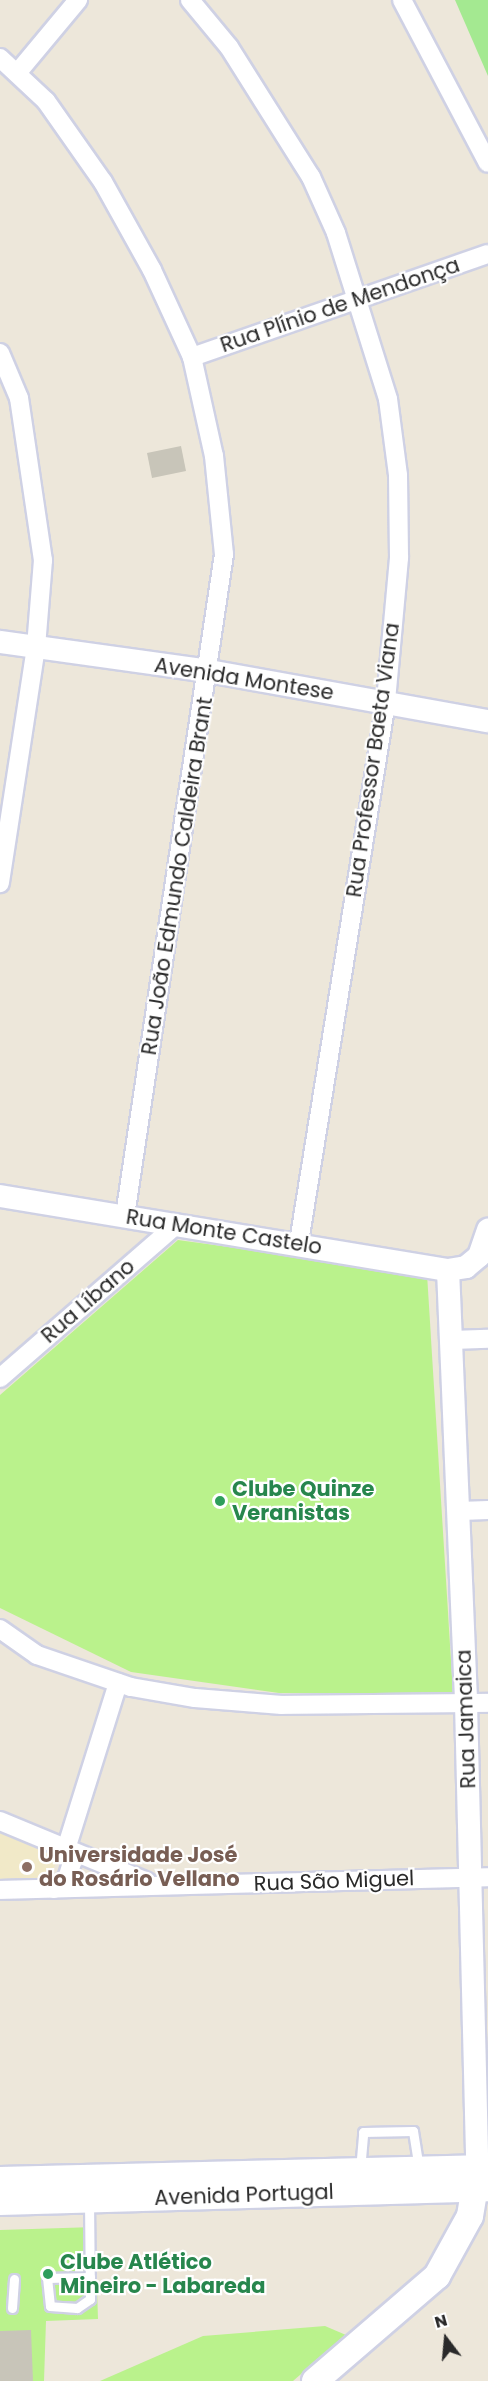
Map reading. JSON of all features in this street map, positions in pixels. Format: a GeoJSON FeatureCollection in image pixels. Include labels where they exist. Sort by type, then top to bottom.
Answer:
{"type":"FeatureCollection","features":[{"type":"Feature","properties":{"kind":"main road","name":"Avenida Portugal"},"geometry":{"type":"LineString","coordinates":[[0,2180],[360,2171],[419,2165],[482,2178]]}},
{"type":"Feature","properties":{"kind":"main road","name":"Avenida Portugal"},"geometry":{"type":"LineString","coordinates":[[0,2202],[482,2178]]}},
{"type":"Feature","properties":{"kind":"main road"},"geometry":{"type":"LineString","coordinates":[[315,2381],[437,2276],[457,2246],[482,2178]]}},
{"type":"Feature","properties":{"kind":"street"},"geometry":{"type":"LineString","coordinates":[[18,72],[78,0]]}},
{"type":"Feature","properties":{"kind":"street","name":"Rua Professor Baeta Viana"},"geometry":{"type":"LineString","coordinates":[[190,0],[229,48],[311,177],[356,297],[388,399],[398,475],[399,558],[386,702],[299,1242]]}},
{"type":"Feature","properties":{"kind":"street"},"geometry":{"type":"LineString","coordinates":[[402,0],[488,163]]}},
{"type":"Feature","properties":{"kind":"street","name":"Rua João Edmundo Caldeira Brant"},"geometry":{"type":"LineString","coordinates":[[0,58],[18,72],[103,182],[192,357],[214,456],[224,554],[209,671],[125,1216]]}},
{"type":"Feature","properties":{"kind":"street","name":"Rua Plínio de Mendonça"},"geometry":{"type":"LineString","coordinates":[[192,357],[356,297],[488,254]]}},
{"type":"Feature","properties":{"kind":"street"},"geometry":{"type":"LineString","coordinates":[[0,353],[19,398],[32,473],[42,560],[36,647],[0,883]]}},
{"type":"Feature","properties":{"kind":"street","name":"Avenida Montese"},"geometry":{"type":"LineString","coordinates":[[0,642],[209,671],[488,721]]}},
{"type":"Feature","properties":{"kind":"street","name":"Rua Monte Castelo"},"geometry":{"type":"LineString","coordinates":[[0,1196],[299,1242],[448,1270]]}},
{"type":"Feature","properties":{"kind":"street","name":"Rua Líbano"},"geometry":{"type":"LineString","coordinates":[[0,1378],[177,1224]]}},
{"type":"Feature","properties":{"kind":"street"},"geometry":{"type":"LineString","coordinates":[[448,1270],[466,1267],[479,1256],[488,1230]]}},
{"type":"Feature","properties":{"kind":"street","name":"Rua Jamaica"},"geometry":{"type":"LineString","coordinates":[[448,1270],[460,1511],[477,1703],[482,2178]]}},
{"type":"Feature","properties":{"kind":"street"},"geometry":{"type":"LineString","coordinates":[[452,1340],[488,1338]]}},
{"type":"Feature","properties":{"kind":"street"},"geometry":{"type":"LineString","coordinates":[[460,1511],[488,1510]]}},
{"type":"Feature","properties":{"kind":"street"},"geometry":{"type":"LineString","coordinates":[[0,1629],[37,1654],[118,1683],[195,1698],[282,1705],[477,1703]]}},
{"type":"Feature","properties":{"kind":"street"},"geometry":{"type":"LineString","coordinates":[[54,1889],[67,1879],[70,1851],[118,1683]]}},
{"type":"Feature","properties":{"kind":"street"},"geometry":{"type":"LineString","coordinates":[[0,1821],[163,1887]]}},
{"type":"Feature","properties":{"kind":"street","name":"Rua São Miguel"},"geometry":{"type":"LineString","coordinates":[[0,1890],[479,1877]]}},
{"type":"Feature","properties":{"kind":"lane"},"geometry":{"type":"LineString","coordinates":[[360,2171],[363,2132],[413,2131],[419,2165],[392,2161]]}},
{"type":"Feature","properties":{"kind":"lane"},"geometry":{"type":"LineString","coordinates":[[89,2199],[90,2277],[85,2305],[50,2306],[47,2278],[90,2277]]}},
{"type":"Feature","properties":{"kind":"lane"},"geometry":{"type":"LineString","coordinates":[[12,2308],[15,2279]]}},
{"type":"Feature","properties":{"kind":"shaded area","name":"Universidade José do Rosário Vellano"},"geometry":{"type":"Polygon","coordinates":[[[0,1829],[60,1853],[49,1880],[0,1881],[0,1829]]]}},
{"type":"Feature","properties":{"kind":"green space"},"geometry":{"type":"Polygon","coordinates":[[[455,0],[488,0],[488,76],[455,0]]]}},
{"type":"Feature","properties":{"kind":"green space","name":"Clube Quinze Veranistas"},"geometry":{"type":"Polygon","coordinates":[[[178,1240],[427,1274],[453,1693],[279,1693],[131,1672],[0,1608],[0,1395],[178,1240]]]}},
{"type":"Feature","properties":{"kind":"green space","name":"Clube Atlético Mineiro - Labareda"},"geometry":{"type":"Polygon","coordinates":[[[95,2227],[98,2319],[46,2321],[44,2381],[0,2381],[0,2230],[95,2227]]]}},
{"type":"Feature","properties":{"kind":"green space","name":"Clube Atlético Mineiro - Labareda"},"geometry":{"type":"Polygon","coordinates":[[[325,2326],[346,2335],[293,2381],[100,2381],[203,2336],[325,2326]]]}},
{"type":"Feature","properties":{"kind":"building"},"geometry":{"type":"Polygon","coordinates":[[[181,446],[186,471],[152,478],[147,453],[181,446]]]}},
{"type":"Feature","properties":{"kind":"building"},"geometry":{"type":"Polygon","coordinates":[[[31,2330],[33,2381],[0,2381],[0,2331],[31,2330]]]}},
{"type":"Feature","properties":{"kind":"place","name":"Clube Quinze Veranistas"},"geometry":{"type":"Point","coordinates":[220,1501]}},
{"type":"Feature","properties":{"kind":"place","name":"Universidade José do Rosário Vellano"},"geometry":{"type":"Point","coordinates":[27,1867]}},
{"type":"Feature","properties":{"kind":"place","name":"Clube Atlético Mineiro - Labareda"},"geometry":{"type":"Point","coordinates":[48,2274]}}]}
